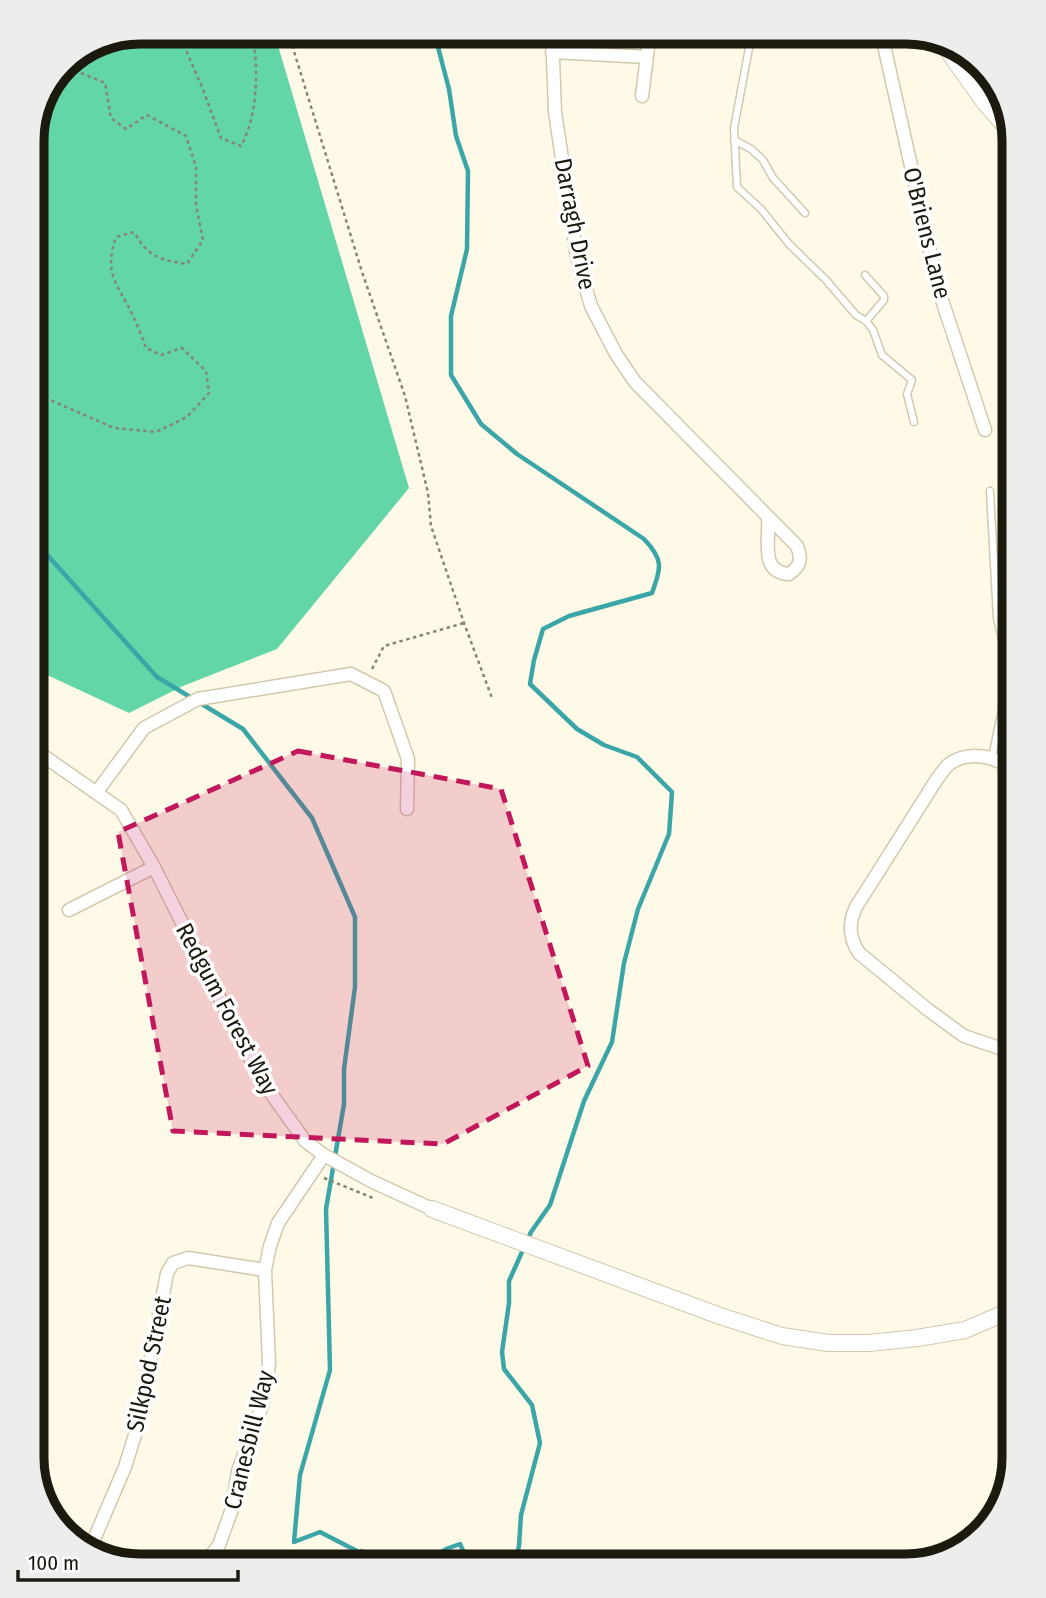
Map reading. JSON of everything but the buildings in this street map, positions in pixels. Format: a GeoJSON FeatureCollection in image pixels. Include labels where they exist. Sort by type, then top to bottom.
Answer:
{"type":"FeatureCollection","features":[{"type":"Feature","properties":{"kind":"street","name":"Darragh Drive"},"geometry":{"type":"LineString","coordinates":[[552,44],[555,112],[577,258],[592,306],[616,354],[635,382],[768,519]]}},
{"type":"Feature","properties":{"kind":"street"},"geometry":{"type":"LineString","coordinates":[[642,96],[649,44]]}},
{"type":"Feature","properties":{"kind":"street","name":"O'Briens Lane"},"geometry":{"type":"LineString","coordinates":[[884,44],[939,291],[985,430]]}},
{"type":"Feature","properties":{"kind":"street"},"geometry":{"type":"LineString","coordinates":[[552,52],[647,57]]}},
{"type":"Feature","properties":{"kind":"street"},"geometry":{"type":"LineString","coordinates":[[951,55],[1000,120]]}},
{"type":"Feature","properties":{"kind":"street"},"geometry":{"type":"LineString","coordinates":[[96,793],[144,728],[198,699],[351,674],[384,691],[408,758],[407,809]]}},
{"type":"Feature","properties":{"kind":"street","name":"Redgum Forest Way"},"geometry":{"type":"LineString","coordinates":[[44,756],[121,810],[154,867],[260,1077],[305,1141],[324,1155],[371,1181],[432,1209],[720,1317],[782,1336],[828,1343],[869,1343],[965,1330],[1002,1313]]}},
{"type":"Feature","properties":{"kind":"street"},"geometry":{"type":"LineString","coordinates":[[1002,763],[992,757],[963,758],[948,765],[856,907],[851,918],[850,932],[859,953],[936,1016],[964,1036],[1002,1049]]}},
{"type":"Feature","properties":{"kind":"street"},"geometry":{"type":"LineString","coordinates":[[69,909],[154,867]]}},
{"type":"Feature","properties":{"kind":"street","name":"Cranesbill Way"},"geometry":{"type":"LineString","coordinates":[[212,1554],[219,1545],[228,1521],[238,1471],[262,1406],[269,1364],[265,1270],[270,1246],[278,1223],[324,1155]]}},
{"type":"Feature","properties":{"kind":"street","name":"Silkpod Street"},"geometry":{"type":"LineString","coordinates":[[93,1542],[125,1467],[139,1422],[167,1273],[173,1263],[188,1258],[265,1270]]}},
{"type":"Feature","properties":{"kind":"lane"},"geometry":{"type":"LineString","coordinates":[[749,44],[737,103],[734,140],[737,187],[761,209],[789,244],[826,280],[856,315],[866,321],[873,330],[882,355],[912,380],[907,394],[914,422]]}},
{"type":"Feature","properties":{"kind":"lane"},"geometry":{"type":"LineString","coordinates":[[734,140],[751,149],[763,160],[773,178],[805,213]]}},
{"type":"Feature","properties":{"kind":"lane"},"geometry":{"type":"LineString","coordinates":[[865,275],[884,296],[884,300],[866,321]]}},
{"type":"Feature","properties":{"kind":"lane"},"geometry":{"type":"LineString","coordinates":[[990,491],[997,618],[1002,639]]}},
{"type":"Feature","properties":{"kind":"lane"},"geometry":{"type":"LineString","coordinates":[[992,757],[1002,710]]}},
{"type":"Feature","properties":{"kind":"path"},"geometry":{"type":"LineString","coordinates":[[183,44],[221,138],[241,146],[248,133],[254,91],[254,44]]}},
{"type":"Feature","properties":{"kind":"path"},"geometry":{"type":"LineString","coordinates":[[292,44],[362,272],[405,396],[428,493],[431,526],[492,698]]}},
{"type":"Feature","properties":{"kind":"path"},"geometry":{"type":"LineString","coordinates":[[44,397],[114,428],[156,432],[187,417],[209,393],[206,371],[182,348],[161,355],[146,348],[132,314],[113,283],[111,263],[116,237],[134,232],[143,248],[162,260],[187,264],[203,240],[196,205],[196,167],[186,136],[147,115],[126,129],[111,118],[105,83],[74,70]]}},
{"type":"Feature","properties":{"kind":"path"},"geometry":{"type":"LineString","coordinates":[[365,681],[384,646],[464,623]]}},
{"type":"Feature","properties":{"kind":"path"},"geometry":{"type":"LineString","coordinates":[[318,1182],[323,1178],[335,1181],[376,1199]]}},
{"type":"Feature","properties":{"kind":"path"},"geometry":{"type":"LineString","coordinates":[[359,1554],[362,1549]]}},
{"type":"Feature","properties":{"kind":"highlighted area"},"geometry":{"type":"Polygon","coordinates":[[[298,751],[501,789],[588,1066],[443,1144],[173,1131],[118,832],[298,751]]]}},
{"type":"Feature","properties":{"kind":"green space"},"geometry":{"type":"Polygon","coordinates":[[[140,44],[278,44],[409,488],[277,649],[183,686],[129,713],[44,674],[44,133],[47,115],[60,86],[72,72],[103,51],[140,44]]]}},
{"type":"Feature","properties":{"kind":"waterway"},"geometry":{"type":"LineString","coordinates":[[437,44],[449,89],[456,136],[468,171],[467,249],[451,316],[451,375],[481,424],[517,454],[644,539],[655,553],[659,564],[652,593],[569,616],[543,629],[530,684],[577,729],[604,745],[637,757],[672,792],[669,834],[638,909],[624,963],[612,1042],[584,1101],[550,1205],[531,1232],[509,1281],[509,1303],[502,1352],[504,1369],[532,1405],[540,1443],[521,1515],[517,1554]]}},
{"type":"Feature","properties":{"kind":"waterway"},"geometry":{"type":"LineString","coordinates":[[44,551],[157,677],[243,729],[312,818],[355,917],[355,987],[344,1069],[344,1104],[326,1209],[330,1370],[300,1475],[294,1542],[320,1532],[363,1554]]}},
{"type":"Feature","properties":{"kind":"waterway"},"geometry":{"type":"LineString","coordinates":[[439,1554],[460,1544],[465,1554]]}}]}
